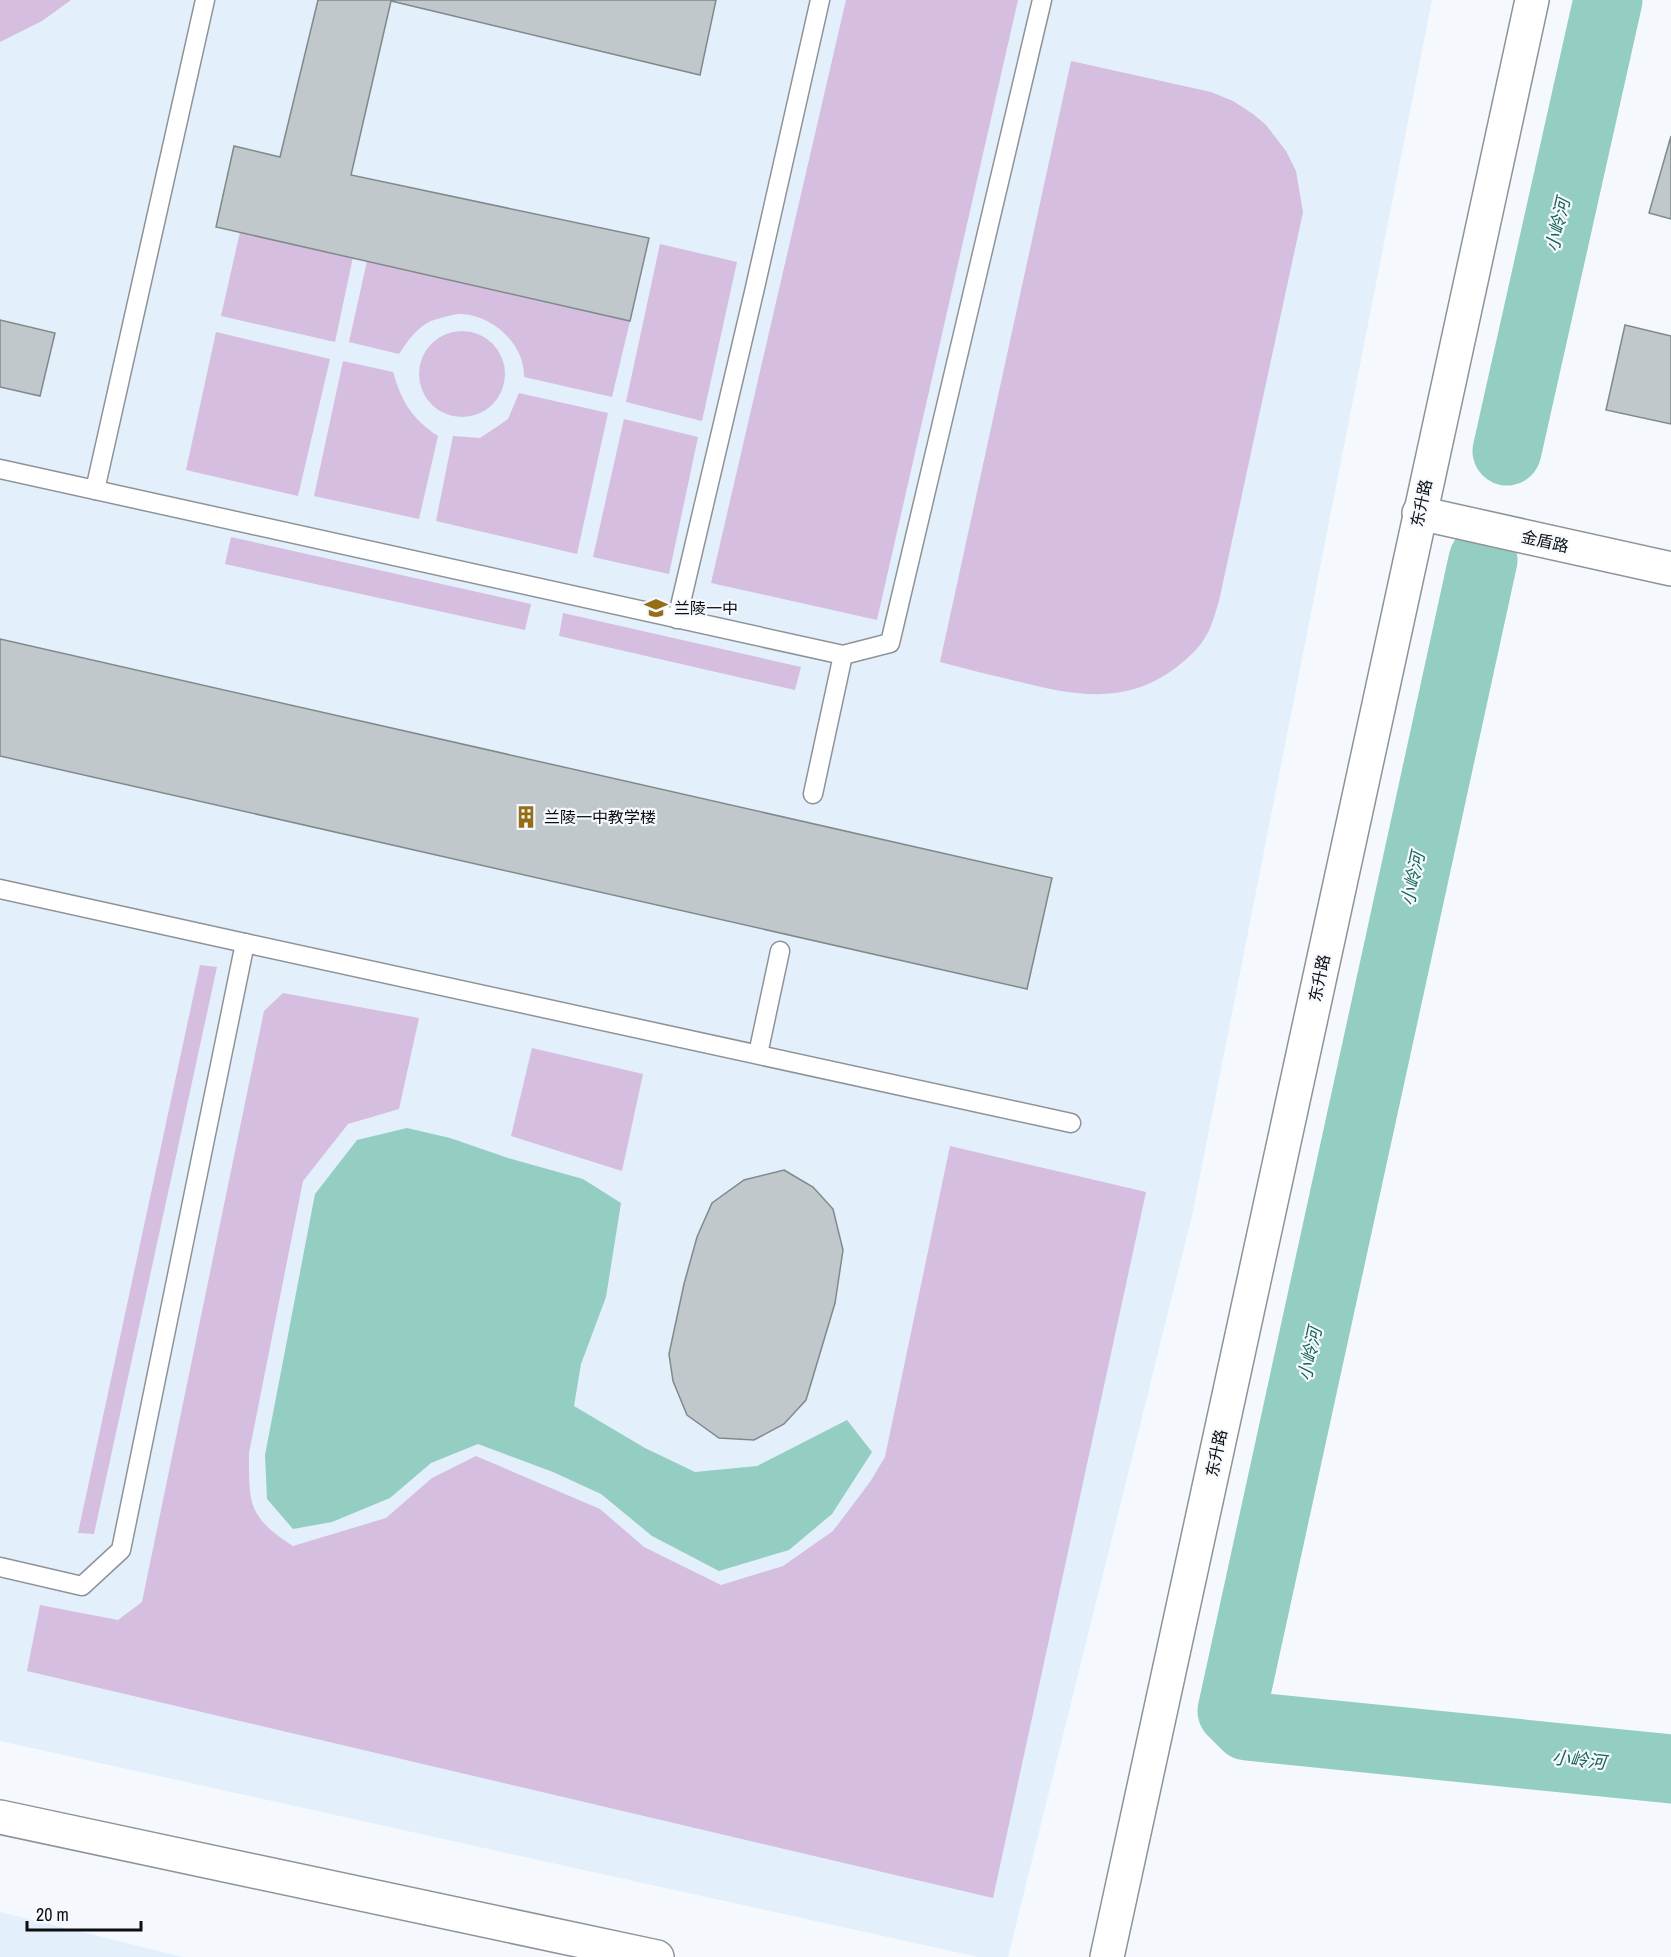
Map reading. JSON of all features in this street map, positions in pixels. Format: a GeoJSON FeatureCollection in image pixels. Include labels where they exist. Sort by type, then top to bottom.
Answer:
{"type":"FeatureCollection","features":[{"type":"Feature","properties":{"kind":"street","name":"东升路"},"geometry":{"type":"LineString","coordinates":[[1107,1957],[1532,0]]}},
{"type":"Feature","properties":{"kind":"street","name":"金盾路"},"geometry":{"type":"LineString","coordinates":[[1419,513],[1671,569]]}},
{"type":"Feature","properties":{"kind":"street"},"geometry":{"type":"LineString","coordinates":[[0,1817],[657,1957]]}},
{"type":"Feature","properties":{"kind":"lane"},"geometry":{"type":"LineString","coordinates":[[95,490],[205,0]]}},
{"type":"Feature","properties":{"kind":"lane"},"geometry":{"type":"LineString","coordinates":[[677,619],[820,0]]}},
{"type":"Feature","properties":{"kind":"lane"},"geometry":{"type":"LineString","coordinates":[[0,469],[843,655],[890,643],[1042,0]]}},
{"type":"Feature","properties":{"kind":"lane"},"geometry":{"type":"LineString","coordinates":[[813,794],[843,655]]}},
{"type":"Feature","properties":{"kind":"lane"},"geometry":{"type":"LineString","coordinates":[[0,889],[1071,1123]]}},
{"type":"Feature","properties":{"kind":"lane"},"geometry":{"type":"LineString","coordinates":[[0,1567],[82,1586],[121,1550],[245,944]]}},
{"type":"Feature","properties":{"kind":"lane"},"geometry":{"type":"LineString","coordinates":[[758,1054],[780,951]]}},
{"type":"Feature","properties":{"kind":"shaded area","name":"兰陵一中"},"geometry":{"type":"Polygon","coordinates":[[[0,0],[1432,0],[1192,1216],[1008,1957],[978,1957],[0,1741],[0,0]]]}},
{"type":"Feature","properties":{"kind":"shaded area"},"geometry":{"type":"Polygon","coordinates":[[[0,0],[71,0],[42,21],[0,42],[0,0]]]}},
{"type":"Feature","properties":{"kind":"shaded area"},"geometry":{"type":"Polygon","coordinates":[[[846,0],[1018,0],[877,620],[711,583],[846,0]]]}},
{"type":"Feature","properties":{"kind":"shaded area"},"geometry":{"type":"Polygon","coordinates":[[[1071,61],[1211,92],[1233,101],[1253,114],[1266,125],[1286,151],[1296,171],[1303,212],[1219,601],[1210,628],[1192,654],[1159,679],[1120,692],[1100,694],[1059,691],[940,662],[1071,61]]]}},
{"type":"Feature","properties":{"kind":"shaded area"},"geometry":{"type":"Polygon","coordinates":[[[240,232],[353,257],[335,342],[221,316],[240,232]]]}},
{"type":"Feature","properties":{"kind":"shaded area"},"geometry":{"type":"Polygon","coordinates":[[[660,244],[737,262],[702,421],[626,402],[660,244]]]}},
{"type":"Feature","properties":{"kind":"shaded area"},"geometry":{"type":"Polygon","coordinates":[[[367,261],[630,321],[612,397],[524,377],[519,354],[505,334],[496,326],[474,316],[459,314],[431,321],[417,331],[399,354],[349,342],[367,261]]]}},
{"type":"Feature","properties":{"kind":"shaded area"},"geometry":{"type":"Polygon","coordinates":[[[462,331],[478,335],[492,344],[501,358],[505,374],[501,390],[492,404],[478,413],[462,417],[446,413],[432,404],[423,390],[419,374],[423,358],[432,344],[446,335],[462,331]]]}},
{"type":"Feature","properties":{"kind":"shaded area"},"geometry":{"type":"Polygon","coordinates":[[[216,332],[330,359],[298,496],[186,470],[216,332]]]}},
{"type":"Feature","properties":{"kind":"shaded area"},"geometry":{"type":"Polygon","coordinates":[[[343,361],[393,372],[404,401],[414,416],[438,436],[419,519],[314,496],[343,361]]]}},
{"type":"Feature","properties":{"kind":"shaded area"},"geometry":{"type":"Polygon","coordinates":[[[519,393],[608,413],[577,554],[436,521],[453,436],[480,438],[508,419],[519,393]]]}},
{"type":"Feature","properties":{"kind":"shaded area"},"geometry":{"type":"Polygon","coordinates":[[[624,419],[698,437],[669,574],[593,557],[624,419]]]}},
{"type":"Feature","properties":{"kind":"shaded area"},"geometry":{"type":"Polygon","coordinates":[[[231,537],[531,604],[525,630],[225,564],[231,537]]]}},
{"type":"Feature","properties":{"kind":"shaded area"},"geometry":{"type":"Polygon","coordinates":[[[563,613],[801,667],[795,690],[559,636],[563,613]]]}},
{"type":"Feature","properties":{"kind":"shaded area"},"geometry":{"type":"Polygon","coordinates":[[[200,965],[217,967],[94,1534],[78,1533],[200,965]]]}},
{"type":"Feature","properties":{"kind":"shaded area"},"geometry":{"type":"Polygon","coordinates":[[[283,993],[419,1018],[399,1109],[348,1124],[303,1181],[249,1453],[251,1498],[254,1508],[267,1527],[293,1546],[386,1518],[432,1478],[476,1456],[600,1509],[644,1547],[721,1585],[783,1566],[833,1531],[870,1482],[885,1457],[950,1146],[1146,1192],[993,1898],[27,1671],[40,1605],[118,1620],[142,1602],[264,1011],[283,993]]]}},
{"type":"Feature","properties":{"kind":"shaded area"},"geometry":{"type":"Polygon","coordinates":[[[532,1048],[643,1074],[622,1171],[511,1136],[532,1048]]]}},
{"type":"Feature","properties":{"kind":"shaded area"},"geometry":{"type":"Polygon","coordinates":[[[407,1128],[450,1138],[508,1158],[583,1179],[621,1203],[606,1297],[581,1364],[574,1406],[645,1448],[695,1472],[757,1466],[847,1420],[872,1452],[832,1514],[789,1550],[719,1571],[652,1536],[601,1494],[553,1472],[478,1444],[431,1463],[390,1498],[332,1522],[293,1529],[267,1499],[265,1455],[315,1194],[357,1140],[407,1128]]]}},
{"type":"Feature","properties":{"kind":"shaded area"},"geometry":{"type":"Polygon","coordinates":[[[0,1912],[183,1957],[0,1957],[0,1912]]]}},
{"type":"Feature","properties":{"kind":"building"},"geometry":{"type":"Polygon","coordinates":[[[318,0],[716,0],[700,75],[391,1],[351,175],[649,238],[630,321],[216,227],[234,146],[280,157],[318,0]]]}},
{"type":"Feature","properties":{"kind":"building"},"geometry":{"type":"Polygon","coordinates":[[[1671,136],[1671,219],[1649,213],[1671,136]]]}},
{"type":"Feature","properties":{"kind":"building"},"geometry":{"type":"Polygon","coordinates":[[[0,320],[55,333],[40,396],[0,387],[0,320]]]}},
{"type":"Feature","properties":{"kind":"building"},"geometry":{"type":"Polygon","coordinates":[[[1625,325],[1671,336],[1671,424],[1606,410],[1625,325]]]}},
{"type":"Feature","properties":{"kind":"building","name":"兰陵一中教学楼"},"geometry":{"type":"Polygon","coordinates":[[[0,639],[1052,878],[1027,989],[0,756],[0,639]]]}},
{"type":"Feature","properties":{"kind":"building"},"geometry":{"type":"Polygon","coordinates":[[[784,1170],[813,1187],[833,1209],[843,1250],[835,1303],[806,1400],[784,1424],[754,1440],[719,1438],[687,1415],[673,1381],[669,1354],[684,1284],[697,1237],[712,1203],[744,1180],[784,1170]]]}},
{"type":"Feature","properties":{"kind":"waterway","name":"小岭河"},"geometry":{"type":"LineString","coordinates":[[1507,451],[1608,0]]}},
{"type":"Feature","properties":{"kind":"waterway","name":"小岭河"},"geometry":{"type":"LineString","coordinates":[[1483,560],[1232,1711],[1247,1726],[1671,1769]]}},
{"type":"Feature","properties":{"kind":"place","name":"兰陵一中"},"geometry":{"type":"Point","coordinates":[656,608]}},
{"type":"Feature","properties":{"kind":"place","name":"兰陵一中教学楼"},"geometry":{"type":"Point","coordinates":[526,817]}}]}
